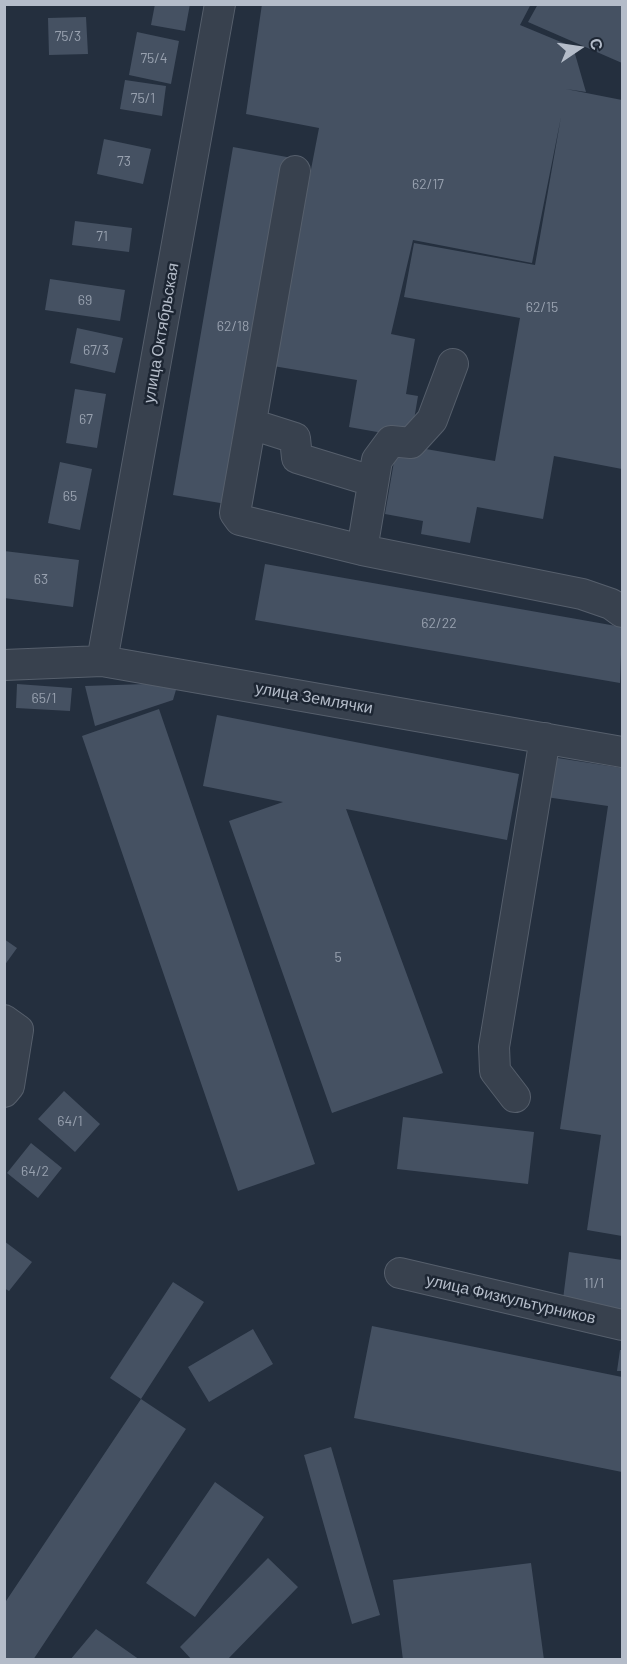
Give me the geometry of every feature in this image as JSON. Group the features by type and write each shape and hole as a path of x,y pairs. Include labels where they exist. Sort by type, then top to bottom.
{"street":[{"name":"улица Октябрьская","path":"102,662 220,4"},
{"path":"295,171 235,513 240,520 362,550 582,594 610,604 622,612"},
{"path":"362,550 377,460 391,441 411,443 432,420 453,364"},
{"path":"251,424 295,438 297,458 372,481"},
{"name":"улица Землячки","path":"4,665 102,662 622,752"},
{"path":"515,1097 495,1071 494,1047 545,738"},
{"path":"4,1092 9,1086 11,1025"},
{"name":"улица Физкультурников","path":"400,1273 622,1325"}],"building":[{"path":"155,4 190,4 185,31 151,25"},
{"path":"262,4 531,4 520,25 573,47 586,92 566,89 622,100 622,469 554,456 543,519 477,507 470,543 421,534 423,521 385,514 397,444 495,461 520,318 404,297 414,243 535,265 561,117 532,263 413,240 391,334 415,339 406,394 418,396 411,438 349,427 357,380 273,366 319,128 246,114"},
{"path":"538,4 622,4 622,63 528,22"},
{"path":"86,17 88,54 49,55 48,18"},
{"path":"137,32 179,41 171,84 129,75"},
{"path":"125,80 166,86 162,116 120,109"},
{"path":"104,139 151,149 143,184 97,174"},
{"path":"233,147 292,158 232,505 173,495"},
{"path":"75,221 132,228 129,252 72,245"},
{"path":"50,279 125,290 120,321 45,310"},
{"path":"77,328 123,338 115,373 70,363"},
{"path":"75,389 106,394 97,448 66,443"},
{"path":"60,462 92,469 80,530 48,523"},
{"path":"4,551 79,560 73,607 4,598"},
{"path":"265,564 622,627 620,683 255,620"},
{"path":"178,683 173,700 95,726 85,686"},
{"path":"17,684 72,688 70,711 16,708"},
{"path":"159,709 315,1164 238,1191 82,736"},
{"path":"217,715 519,774 507,840 346,809 443,1073 332,1113 229,821 283,802 203,786"},
{"path":"545,756 622,768 622,1236 587,1230 601,1135 560,1129 608,806 539,796"},
{"path":"4,939 17,948 4,966"},
{"path":"64,1091 100,1124 75,1152 38,1119"},
{"path":"403,1117 534,1132 528,1184 397,1169"},
{"path":"31,1143 62,1168 38,1198 7,1173"},
{"path":"4,1241 32,1262 9,1291 4,1288"},
{"path":"569,1252 622,1260 621,1315 562,1307"},
{"path":"173,1282 204,1302 141,1399 110,1378"},
{"path":"372,1326 622,1377 622,1472 354,1418"},
{"path":"253,1329 273,1364 209,1402 188,1367"},
{"path":"620,1350 622,1350 622,1371 617,1371"},
{"path":"141,1399 186,1429 33,1660 4,1660 4,1604"},
{"path":"331,1447 380,1615 352,1624 304,1455"},
{"path":"215,1482 264,1517 195,1617 146,1583"},
{"path":"268,1558 298,1587 227,1660 192,1660 180,1647"},
{"path":"531,1563 544,1660 403,1660 393,1580"},
{"path":"96,1629 140,1660 70,1660"}]}
